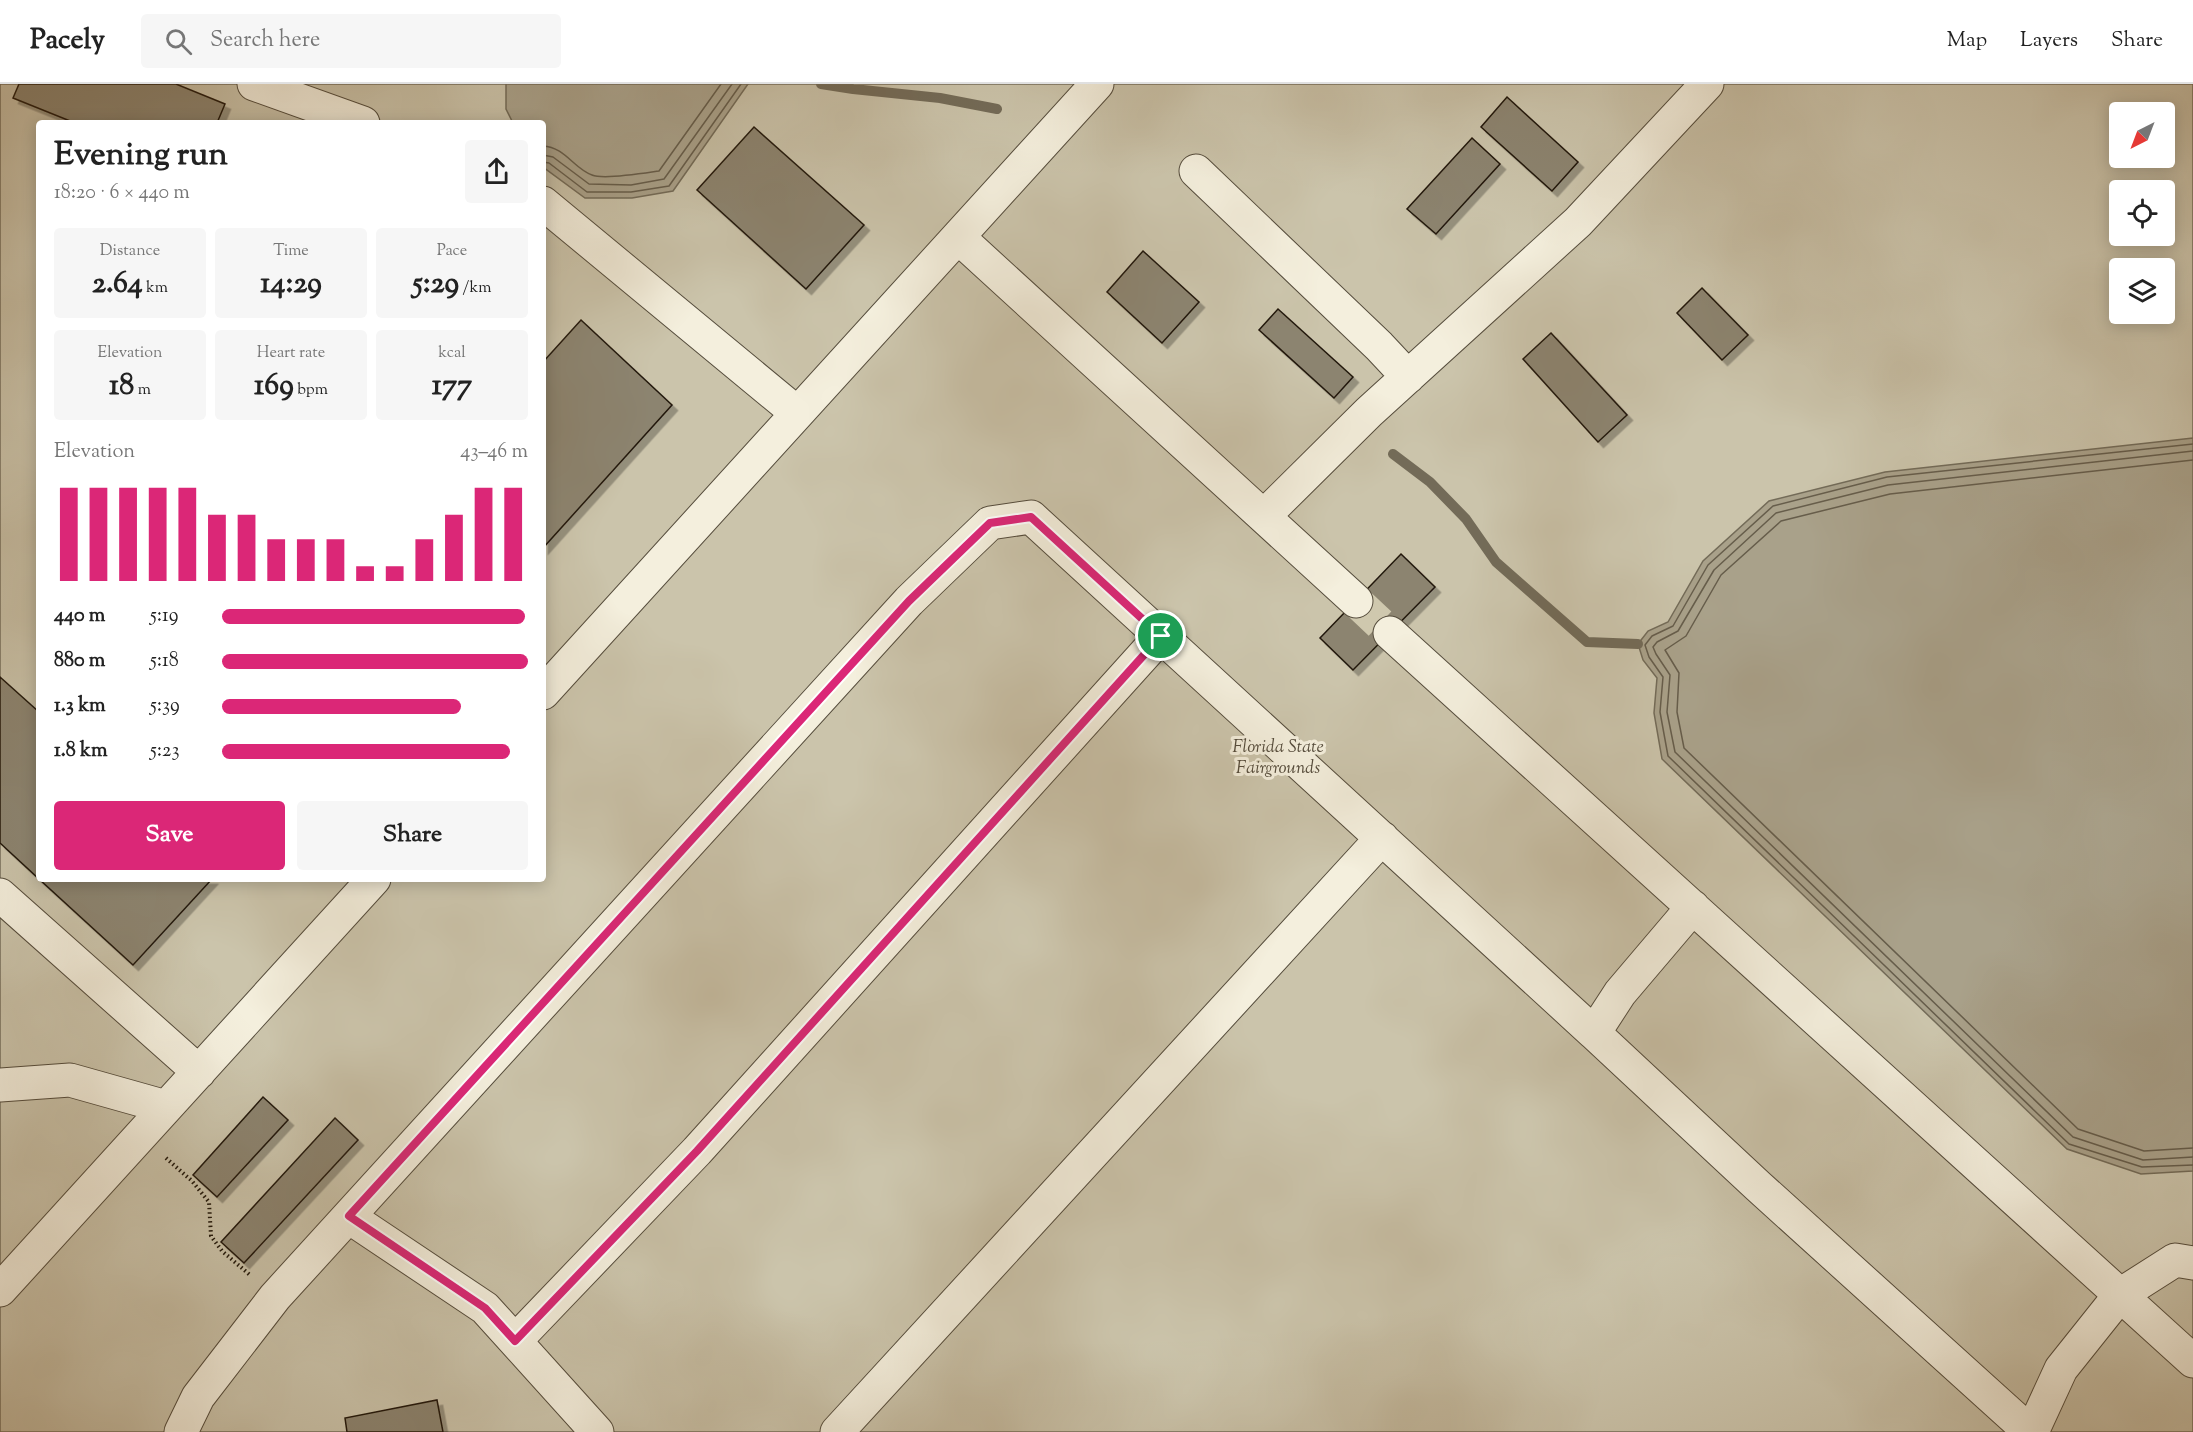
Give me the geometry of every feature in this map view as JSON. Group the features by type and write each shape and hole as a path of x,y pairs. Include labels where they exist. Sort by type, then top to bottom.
{"lane":[{"path":"254,84 355,120"},
{"path":"546,690 1097,84"},
{"path":"1264,516 1369,412 1578,222 1707,84"},
{"path":"1196,171 1408,376"},
{"path":"546,205 798,413"},
{"path":"958,237 1356,601"},
{"path":"181,1432 198,1397 275,1297 909,601 990,523 1031,517 1758,1186 2031,1432 2061,1369 2120,1295 2175,1260 2193,1263"},
{"path":"1390,633 2193,1361"},
{"path":"515,1341 697,1151 1161,636"},
{"path":"837,1432 1382,838"},
{"path":"0,1290 371,882"},
{"path":"0,895 199,1072"},
{"path":"1594,1033 1620,993 1693,906"},
{"path":"0,1085 70,1080 166,1107"},
{"path":"349,1216 485,1308 597,1432"}],"path":[{"path":"140,1136 192,1181 209,1202 211,1236 222,1251 275,1297"}],"green space":[{"name":"Florida State Fairgrounds","path":"0,84 2193,84 2193,1432 0,1432"}],"water":[{"path":"506,84 748,84 673,191 632,198 585,198 546,169 546,120 512,120 506,109"},
{"path":"2193,438 2193,1171 2141,1174 2067,1149 1662,759 1654,713 1657,678 1643,660 1638,644 1648,631 1668,622 1703,561 1769,501 1885,472"}],"building":[{"path":"19,84 176,84 225,104 218,120 68,120 13,98"},
{"path":"1507,97 1578,162 1552,191 1481,127"},
{"path":"754,127 864,225 806,289 697,190"},
{"path":"1472,138 1500,164 1436,234 1407,209"},
{"path":"1143,251 1199,302 1162,343 1107,292"},
{"path":"1702,288 1748,335 1722,360 1677,313"},
{"path":"1278,309 1353,377 1334,398 1259,330"},
{"path":"581,320 672,405 546,545 546,359"},
{"path":"1551,333 1627,415 1598,442 1523,359"},
{"path":"1401,554 1435,587 1353,670 1320,638"},
{"path":"0,677 36,709 36,876 0,843"},
{"path":"42,882 209,882 133,965"},
{"path":"263,1097 288,1120 217,1197 193,1175"},
{"path":"335,1118 358,1140 244,1263 221,1242"},
{"path":"437,1400 443,1432 347,1432 345,1418"}],"waterway":[{"path":"821,84 940,98 997,109"},
{"path":"1393,454 1430,482 1466,519 1496,562 1587,642 1638,644"}],"tunnel":[{"path":"1356,601 1390,633"}],"route":[{"path":"1031,517 1161,636 697,1151 515,1341 485,1308 349,1216 909,601 990,523 1031,517"}]}
